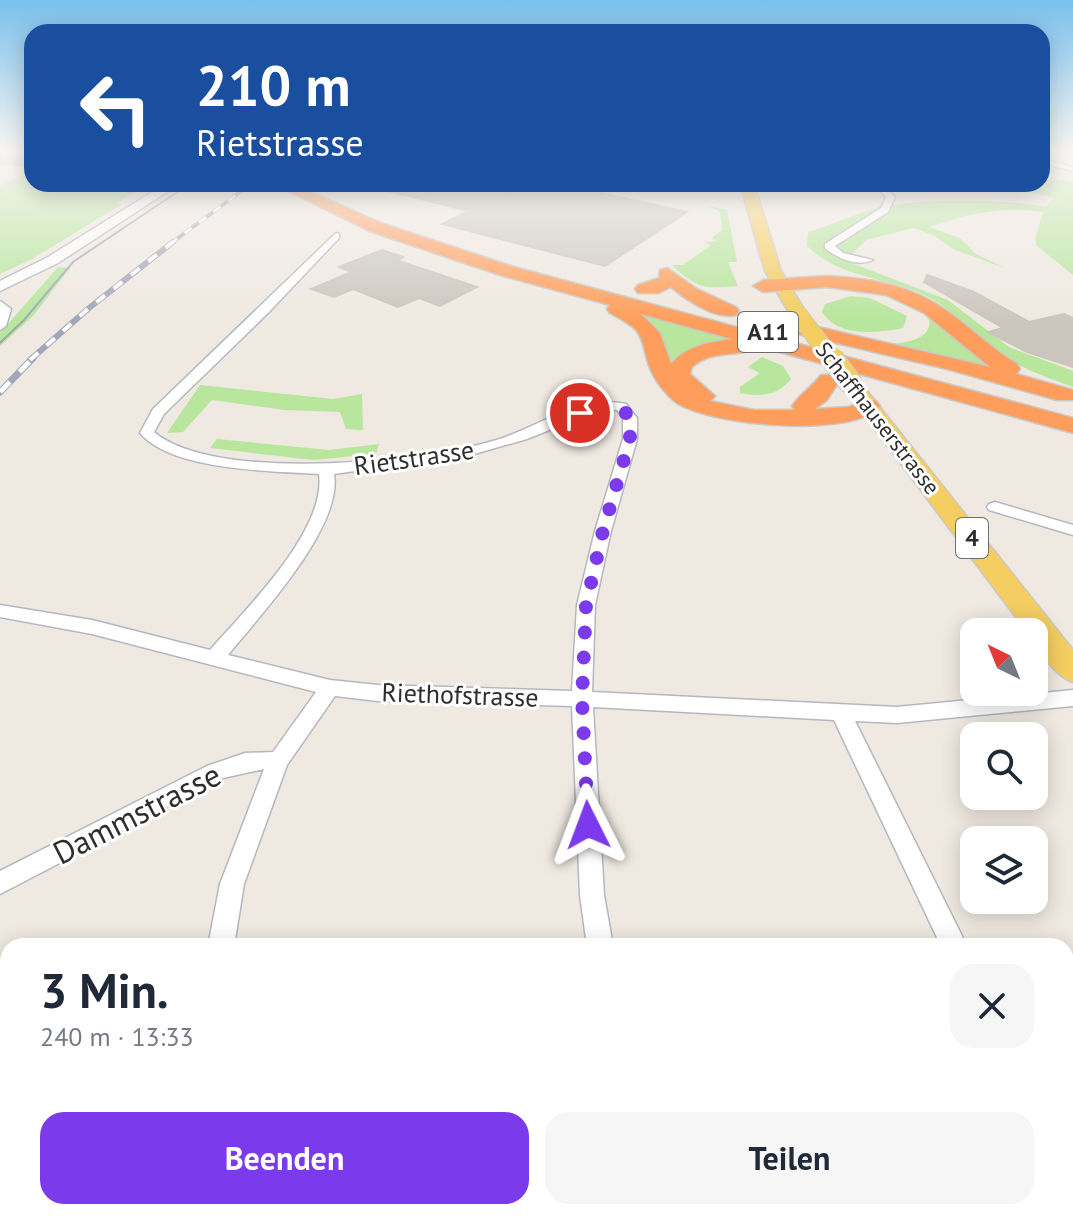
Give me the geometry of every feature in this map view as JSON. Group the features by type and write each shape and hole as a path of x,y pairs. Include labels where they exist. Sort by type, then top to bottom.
{"highway":[{"name":"A11","path":"328,208 393,234 569,289 1073,426"},
{"name":"A11","path":"354,208 463,250 1070,402"},
{"path":"463,250 645,289 666,283 667,274 690,293 729,311 952,363 1070,402"},
{"path":"770,280 862,290 900,300 919,313 919,331 887,341 847,340"},
{"path":"770,280 870,286 912,298 935,311 994,360 1070,402"},
{"path":"569,289 627,314 646,328 654,341 667,380 693,402 745,416 846,394"},
{"path":"797,312 810,296 831,289"},
{"path":"792,349 713,346 687,357 681,372 688,386 728,405 753,408 804,406 846,394"}],"main road":[{"path":"0,284 55,254 127,208"},
{"path":"0,284 53,260 135,208"},
{"path":"739,208 749,250"},
{"name":"Schaffhauserstrasse","path":"753,208 774,308 1073,671"},
{"name":"Schaffhauserstrasse","path":"770,280 797,312 846,394 1013,618"},
{"path":"1048,666 1073,689"}],"street":[{"path":"868,260 840,256 829,246 886,208"},
{"path":"326,470 269,467 210,457 162,446 152,441 147,433 150,422 158,412 265,310 336,236"},
{"name":"Rietstrasse","path":"215,657 282,574 314,525 328,492 326,470 465,452 518,437 602,405 621,407 630,418 630,439 603,531 586,605 582,699"},
{"path":"995,507 1073,530"},
{"name":"Riethofstrasse","path":"0,611 92,627 330,688 378,693 582,699 897,715 1073,698"},
{"path":"222,938 232,884 278,761 330,688"},
{"path":"582,699 592,895 599,938"},
{"path":"841,713 950,938"},
{"name":"Dammstrasse","path":"0,883 215,772 242,762 278,761"}],"green space":[{"path":"0,208 116,208 32,259 0,274"},
{"path":"712,208 727,210 737,262 728,262 738,286 702,286 672,265 683,265 711,245 704,242 717,241 712,238 722,230 720,212"},
{"path":"1073,208 1073,275 1037,246 1035,239 1043,212 1028,210 985,212 929,227 960,238 976,254 1005,268 955,250 933,235 913,228 866,240 841,259 948,300 1009,347 1073,371 1073,387 1006,358 934,300 902,286 836,266 807,246 808,232 869,210"},
{"path":"58,267 70,268 33,316 0,346 0,333"},
{"path":"851,296 870,298 907,316 903,328 870,332 848,330 829,320 822,312 825,304"},
{"path":"635,313 740,341 727,341 675,375"},
{"path":"929,317 1007,374 887,345 922,336 927,331"},
{"path":"762,357 783,366 791,379 768,394 740,393 740,387 760,373 748,367"},
{"path":"200,385 333,399 362,394 363,430 346,429 340,412 284,410 212,400 183,432 167,433"},
{"path":"217,439 329,450 379,444 376,454 313,460 210,448"}],"building":[{"path":"456,208 668,208 687,212 605,266 442,224 469,211"},
{"path":"382,250 403,257 396,260 477,287 440,306 419,298 398,307 353,289 334,297 311,289 352,272 339,267"},
{"path":"927,275 974,292 1029,322 1064,314 1073,318 1073,367 1027,352 988,332 1003,328 924,282"}],"tram line":[{"path":"0,343 24,320 73,262 153,208"}],"railway":[{"path":"170,244 219,208"},
{"path":"30,360 89,308 173,242"},
{"path":"0,392 33,358"}],"route":[{"path":"580,413 610,404 621,407 630,418 630,439 603,531 586,605 582,699 588,825"}]}
